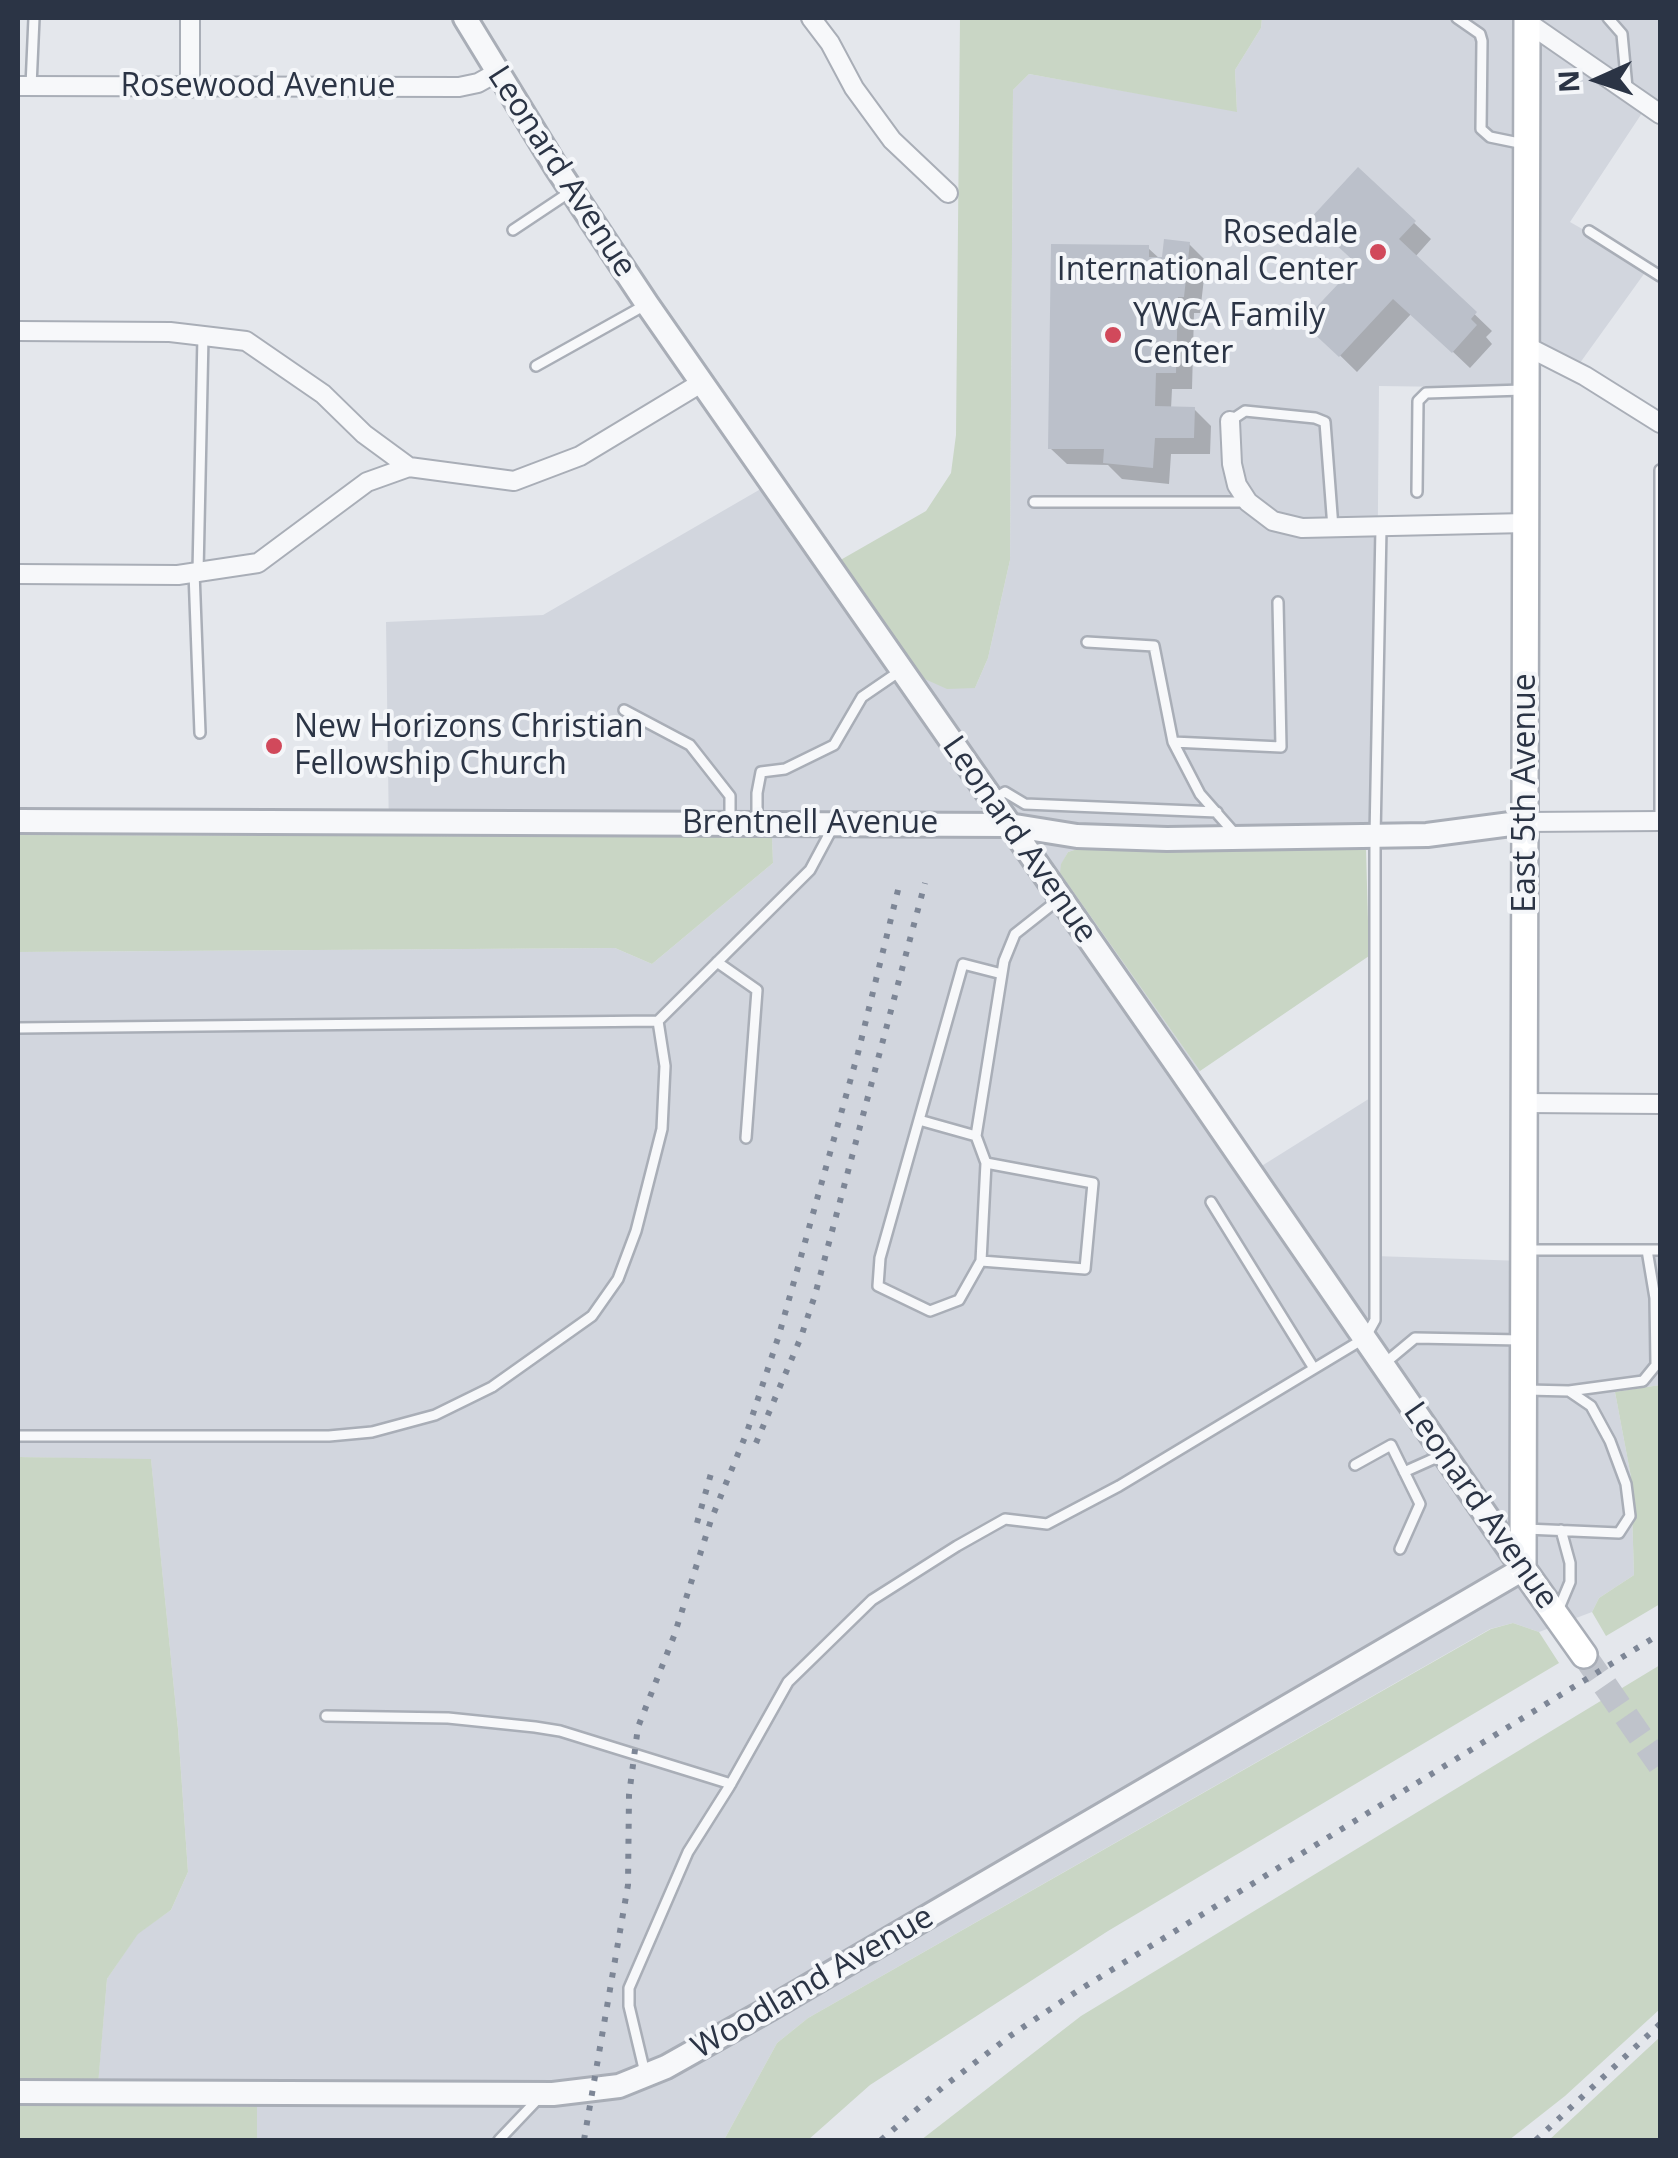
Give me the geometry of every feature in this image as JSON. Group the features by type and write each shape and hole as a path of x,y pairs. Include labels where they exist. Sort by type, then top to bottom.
{"main road":[{"name":"East 5th Avenue","path":"1523,1569 1525,19"},
{"name":"Leonard Avenue","path":"1523,1569 1584,1655"}],"street":[{"path":"190,18 190,88"},
{"name":"Leonard Avenue","path":"465,18 647,304 1523,1569"},
{"path":"811,18 892,140 948,193"},
{"path":"1525,19 1660,114"},
{"name":"Rosewood Avenue","path":"24,86 459,87 478,83 496,72"},
{"path":"18,331 170,332 246,342 323,394 364,434 410,467"},
{"path":"1526,346 1585,376 1660,423"},
{"path":"18,574 196,572 258,563 367,482 410,467 514,481 580,456 701,383"},
{"path":"1230,421 1237,485 1248,502 1273,521 1302,528 1526,523"},
{"name":"Brentnell Avenue","path":"18,821 1009,825 1077,836 1239,838 1427,835 1526,822 1660,821"},
{"path":"1526,1104 1660,1104"},
{"name":"Woodland Avenue","path":"18,2092 543,2094 606,2088 646,2075 771,2008 1523,1569"}],"lane":[{"path":"24,86 34,18"},
{"path":"1457,18 1480,34 1482,41 1482,129 1490,136 1527,144"},
{"path":"1608,18 1622,34 1627,90"},
{"path":"513,230 572,191"},
{"path":"1589,231 1660,276"},
{"path":"536,366 647,304"},
{"path":"200,733 196,572 203,336"},
{"path":"1417,492 1418,402 1426,393 1526,390"},
{"path":"1230,421 1245,411 1325,422 1334,528"},
{"path":"1660,470 1660,821"},
{"path":"1034,502 1248,502"},
{"path":"646,2075 629,2006 630,1988 688,1852 788,1682 872,1600 1005,1519 1048,1524 1119,1486 1365,1338 1377,1312 1375,837 1381,528"},
{"path":"1173,742 1282,747 1278,602"},
{"path":"1087,642 1154,646 1173,742 1200,794 1239,838"},
{"path":"757,824 761,772 785,768 834,745 862,697 900,671"},
{"path":"624,710 690,744 730,796 730,824"},
{"path":"992,801 1005,792 1026,804 1217,812"},
{"path":"1077,836 1079,806"},
{"path":"18,1028 658,1021 810,870 834,824"},
{"path":"1002,974 962,964 880,1258 878,1286 930,1311 959,1300 981,1261 986,1163 976,1136 1002,974 1015,934 1060,899"},
{"path":"718,962 758,990 746,1138"},
{"path":"18,1436 329,1436 372,1432 435,1415 492,1387 592,1316 618,1279 636,1232 662,1129 665,1066 658,1021"},
{"path":"918,1120 976,1136"},
{"path":"981,1261 1085,1269 1093,1183 986,1163"},
{"path":"1212,1202 1313,1368"},
{"path":"1526,1250 1660,1250"},
{"path":"1525,1390 1569,1391 1643,1381 1656,1364 1656,1298 1648,1250"},
{"path":"1383,1365 1415,1338 1525,1340"},
{"path":"1524,1529 1619,1533 1630,1516 1626,1484 1610,1441 1590,1406 1569,1391"},
{"path":"1355,1465 1391,1446 1420,1504 1400,1549"},
{"path":"1404,1472 1444,1454"},
{"path":"1556,1615 1570,1582 1570,1563 1560,1530"},
{"path":"326,1716 448,1718 547,1729 731,1784"},
{"path":"499,2140 543,2094"}],"shaded area":[{"path":"1262,18 1660,18 1660,116 1646,107 1570,222 1649,267 1572,374 1523,351 1523,388 1379,386 1375,850 1084,847 1068,852 1061,874 1200,1071 1188,1080 1252,1172 1375,1095 1375,1256 1523,1261 1544,1248 1660,1249 1660,1385 1615,1392 1631,1477 1634,1575 1599,1598 1592,1612 1539,1632 1513,1623 1490,1629 808,2018 777,2043 724,2140 257,2140 256,2107 96,2104 107,1979 138,1933 171,1910 188,1872 151,1460 18,1457 18,952 615,948 652,964 773,863 772,838 389,836 386,622 543,615 778,479 918,676 975,688 988,658 1010,560 1013,90 1029,74 1237,111 1235,70 1261,28"}],"green space":[{"path":"960,18 1262,18 1261,28 1235,70 1237,112 1029,74 1013,90 1010,560 988,658 975,688 947,689 918,676 837,562 926,511 951,473 956,435"},
{"path":"18,835 772,837 773,863 652,964 615,948 18,952"},
{"path":"1084,847 1366,850 1369,956 1200,1071 1060,873 1068,852"},
{"path":"1660,1385 1660,1604 1606,1636 1592,1612 1599,1598 1634,1575 1631,1477 1615,1392"},
{"path":"18,1457 151,1459 188,1872 171,1910 138,1934 107,1979 98,2085 18,2083"},
{"path":"1513,1623 1539,1632 1559,1663 1108,1931 870,2085 808,2140 724,2140 777,2043 808,2018 1491,1629"},
{"path":"1660,1665 1660,2009 1565,2096 1509,2140 921,2140 1081,2016"},
{"path":"1660,2037 1660,2140 1549,2140"},
{"path":"18,2104 257,2107 257,2140 18,2140"}],"building":[{"name":"Rosedale International Center","path":"1358,167 1416,221 1399,239 1477,312 1471,319 1477,325 1452,353 1393,299 1339,357 1309,329 1313,325 1306,318 1357,264 1309,220"},
{"name":"YWCA Family Center","path":"1164,239 1190,242 1184,297 1178,297 1176,373 1156,373 1155,406 1195,407 1194,438 1155,438 1153,468 1103,463 1104,449 1048,449 1051,244 1149,245 1149,257 1162,257"}],"tunnel":[{"path":"1584,1655 1660,1765"}],"railway":[{"path":"756,1443 815,1295 925,883"},
{"path":"584,2140 628,1885 629,1795 638,1727 674,1636 711,1520 747,1432 779,1335 858,1053 899,886"},
{"path":"697,1523 712,1470"},
{"path":"881,2140 1010,2036 1079,1990 1660,1634"},
{"path":"1536,2140 1660,2024"}],"place":[{"name":"Rosedale International Center","path":"1378,252"},
{"name":"YWCA Family Center","path":"1113,335"},
{"name":"New Horizons Christian Fellowship Church","path":"274,746"}]}
